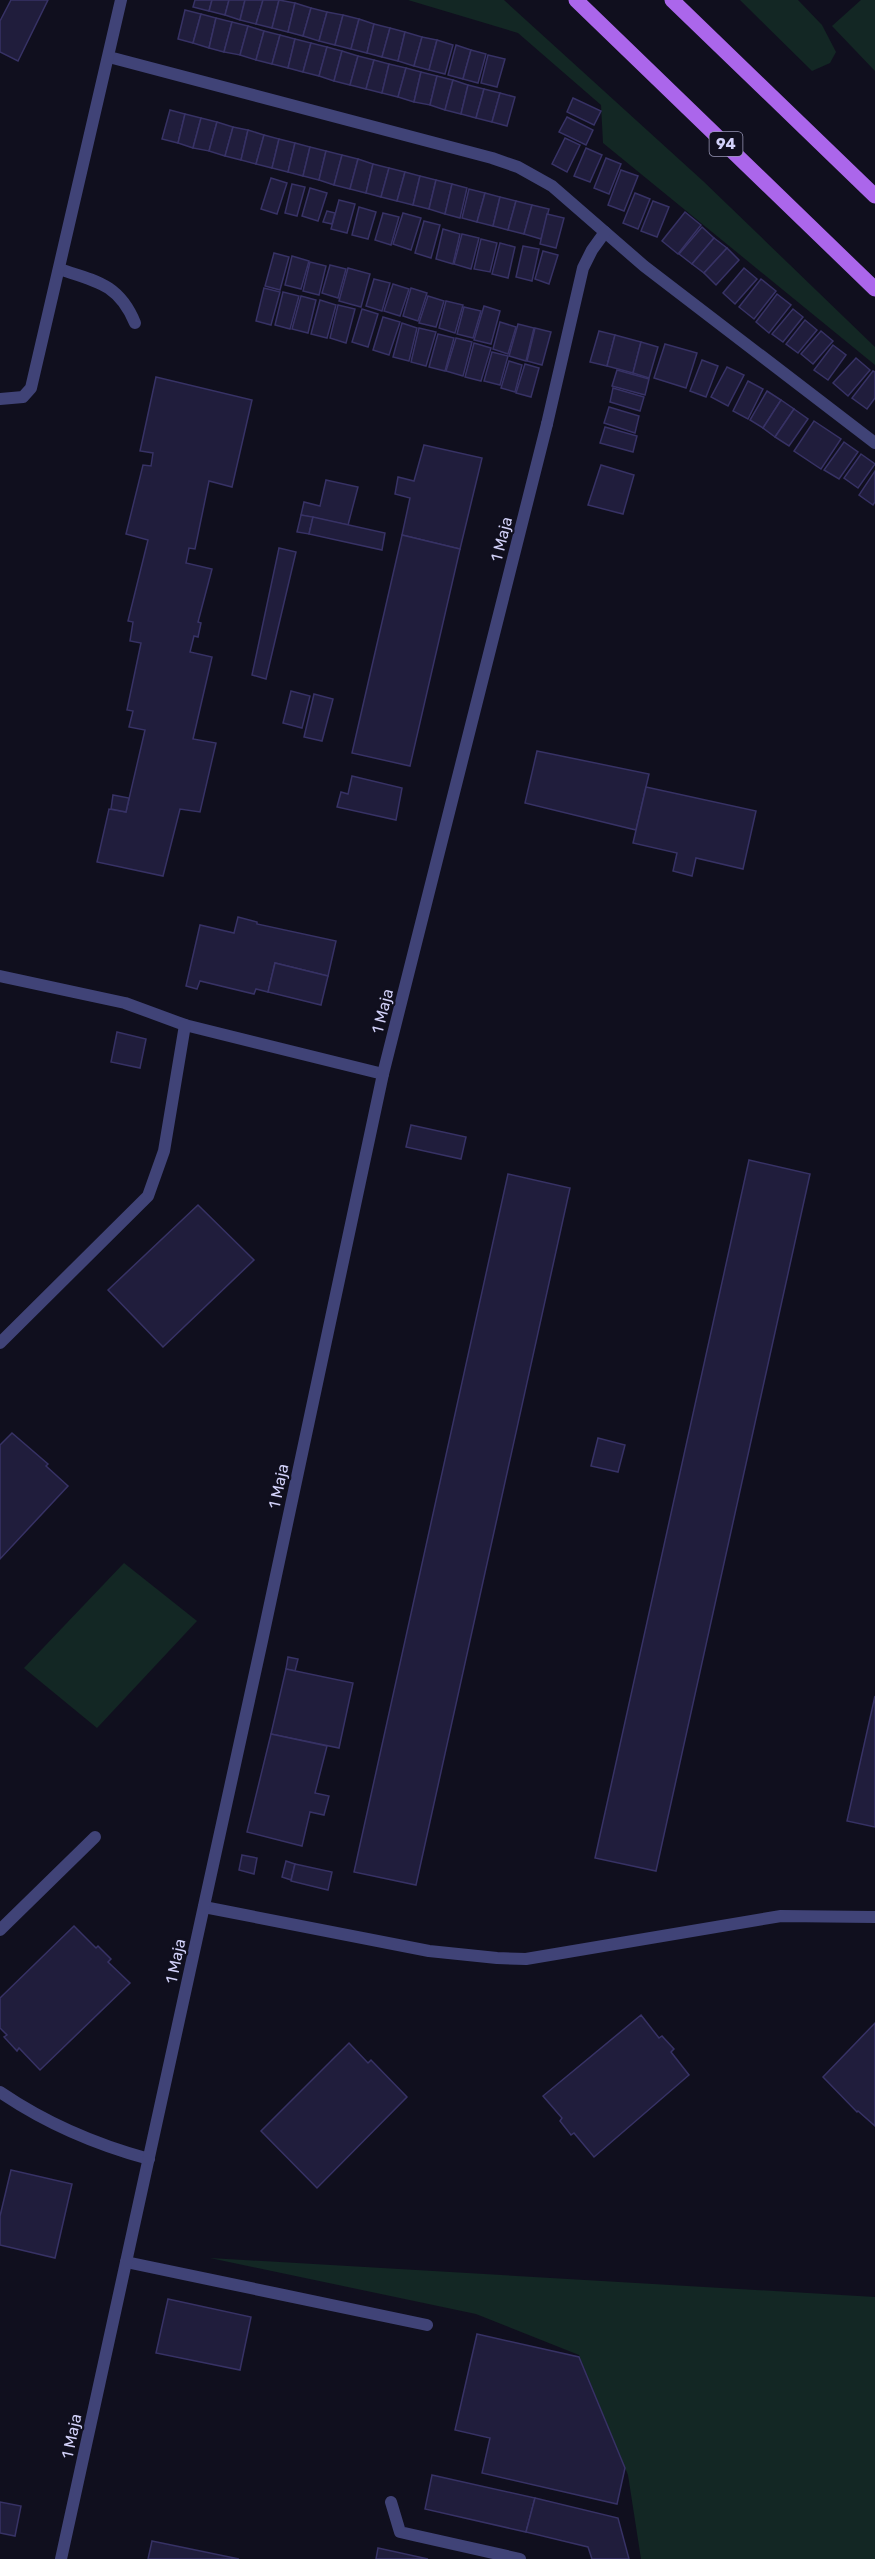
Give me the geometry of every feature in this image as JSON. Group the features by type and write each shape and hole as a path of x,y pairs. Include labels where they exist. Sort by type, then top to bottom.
{"main road":[{"name":"94","path":"576,0 875,289"},
{"path":"672,0 875,196"}],"street":[{"path":"0,399 23,397 31,388 121,0"},
{"path":"109,57 518,167 552,186 686,299 875,443"},
{"name":"1 Maja","path":"61,2559 383,1074 547,424 584,268 592,250 605,232"},
{"path":"59,269 100,283 118,294 128,305 135,323"},
{"path":"0,976 125,1003 185,1024 383,1074"},
{"path":"0,1343 148,1196 164,1150 185,1024"},
{"path":"0,1930 95,1837"},
{"path":"204,1907 429,1950 526,1959 781,1916 875,1917"},
{"path":"0,2092 16,2103 108,2148 149,2159"},
{"path":"126,2262 427,2325"},
{"path":"392,2502 400,2532 520,2559"}],"green space":[{"path":"408,0 504,0 703,181 875,347 875,365 603,143 601,105 518,33"},
{"path":"740,0 798,0 822,25 836,52 830,63 812,71"},
{"path":"861,0 875,0 875,71 832,26"},
{"path":"124,1563 197,1621 97,1728 24,1668"},
{"path":"210,2258 875,2297 875,2559 641,2559 628,2475 579,2355 476,2314"}],"building":[{"path":"11,0 48,0 18,61 0,52 0,21"},
{"path":"195,0 212,0 209,11 193,7"},
{"path":"212,0 229,0 225,15 209,11"},
{"path":"229,0 245,0 240,20 225,15"},
{"path":"245,0 263,0 256,24 240,20"},
{"path":"263,0 279,0 272,28 256,24"},
{"path":"279,0 295,3 288,32 272,28"},
{"path":"295,3 311,8 303,36 288,32"},
{"path":"311,8 327,12 319,41 303,36"},
{"path":"185,10 201,14 193,43 178,39"},
{"path":"327,12 343,15 335,45 319,41"},
{"path":"201,14 216,18 209,48 193,43"},
{"path":"343,15 359,19 351,49 335,45"},
{"path":"216,18 232,22 224,52 209,48"},
{"path":"359,19 374,24 367,53 351,49"},
{"path":"232,22 248,26 240,55 224,52"},
{"path":"374,24 390,28 382,57 367,53"},
{"path":"248,26 264,31 256,60 240,55"},
{"path":"390,28 405,32 398,61 382,57"},
{"path":"264,31 280,35 272,64 256,60"},
{"path":"405,32 422,37 414,66 398,61"},
{"path":"280,35 295,39 288,68 272,64"},
{"path":"422,37 437,40 429,70 414,66"},
{"path":"295,39 311,43 303,72 288,68"},
{"path":"437,40 453,45 445,74 429,70"},
{"path":"311,43 327,47 319,76 303,72"},
{"path":"456,45 471,50 463,79 448,75"},
{"path":"327,47 342,51 334,81 319,76"},
{"path":"471,50 486,54 478,83 463,79"},
{"path":"342,51 358,56 350,85 334,81"},
{"path":"488,55 505,59 497,87 481,83"},
{"path":"358,56 374,60 366,89 350,85"},
{"path":"374,60 389,64 382,93 366,89"},
{"path":"389,64 406,68 398,97 382,93"},
{"path":"406,68 421,72 414,102 398,97"},
{"path":"421,72 437,76 430,105 414,102"},
{"path":"437,76 453,80 445,110 430,105"},
{"path":"453,80 468,85 461,114 445,110"},
{"path":"468,85 484,89 476,118 461,114"},
{"path":"484,89 500,93 492,122 476,118"},
{"path":"500,93 515,97 507,126 492,122"},
{"path":"573,98 601,111 594,125 567,112"},
{"path":"170,110 185,114 178,143 162,139"},
{"path":"185,114 201,118 193,148 178,143"},
{"path":"567,117 593,130 586,145 559,132"},
{"path":"201,118 217,122 209,151 193,148"},
{"path":"217,122 233,127 225,156 209,151"},
{"path":"233,127 248,130 241,160 225,156"},
{"path":"248,130 264,135 256,164 241,160"},
{"path":"264,135 279,139 272,168 256,164"},
{"path":"565,138 580,145 567,172 552,164"},
{"path":"279,139 295,143 288,172 272,168"},
{"path":"295,143 310,147 303,176 288,172"},
{"path":"310,147 326,151 319,180 303,176"},
{"path":"586,148 602,155 590,182 574,176"},
{"path":"326,151 342,155 334,185 319,180"},
{"path":"342,155 358,159 350,189 334,185"},
{"path":"606,158 621,164 609,194 594,188"},
{"path":"358,159 373,164 366,193 350,189"},
{"path":"373,164 389,168 381,197 366,193"},
{"path":"389,168 405,172 397,201 381,197"},
{"path":"621,170 638,176 624,211 608,205"},
{"path":"405,172 420,176 413,205 397,201"},
{"path":"420,176 436,180 429,209 413,205"},
{"path":"271,178 287,183 277,214 261,209"},
{"path":"436,180 452,184 445,214 429,209"},
{"path":"292,184 305,187 297,216 285,213"},
{"path":"452,184 467,188 460,218 445,214"},
{"path":"310,188 327,193 318,221 302,216"},
{"path":"469,189 485,193 477,222 462,218"},
{"path":"485,193 500,197 493,226 477,222"},
{"path":"635,193 650,199 638,229 623,223"},
{"path":"500,197 516,201 508,230 493,226"},
{"path":"339,200 355,204 347,233 331,229"},
{"path":"516,201 532,205 524,234 508,230"},
{"path":"653,201 669,207 657,237 641,231"},
{"path":"532,205 549,209 541,239 524,234"},
{"path":"359,207 376,212 368,239 352,235"},
{"path":"327,211 335,213 332,224 323,222"},
{"path":"685,212 701,225 678,254 662,241"},
{"path":"383,213 399,217 391,245 375,240"},
{"path":"403,213 421,218 411,250 393,244"},
{"path":"547,214 564,218 556,248 540,244"},
{"path":"424,221 440,225 431,258 415,253"},
{"path":"702,227 714,238 692,264 679,254"},
{"path":"443,229 460,234 453,264 436,259"},
{"path":"462,234 479,238 471,269 454,264"},
{"path":"714,238 727,248 704,273 692,264"},
{"path":"481,239 497,243 490,272 474,269"},
{"path":"500,243 515,247 508,278 492,274"},
{"path":"523,246 539,249 532,281 516,277"},
{"path":"727,248 739,260 716,285 704,273"},
{"path":"543,251 558,255 549,284 535,279"},
{"path":"274,253 289,257 280,290 265,286"},
{"path":"292,256 309,261 301,289 285,285"},
{"path":"310,262 326,266 319,295 303,291"},
{"path":"330,265 346,269 338,298 322,293"},
{"path":"348,268 370,274 361,307 339,301"},
{"path":"744,268 757,279 735,304 723,293"},
{"path":"374,279 390,283 382,311 366,306"},
{"path":"761,279 776,291 754,319 739,307"},
{"path":"393,284 409,289 400,316 384,311"},
{"path":"264,288 280,292 271,325 256,321"},
{"path":"411,288 427,293 418,321 403,316"},
{"path":"283,292 299,296 290,329 275,325"},
{"path":"777,294 791,305 769,333 756,322"},
{"path":"301,296 316,300 308,333 292,329"},
{"path":"428,296 444,301 436,327 419,323"},
{"path":"320,300 336,305 327,338 311,334"},
{"path":"446,301 463,305 455,333 439,328"},
{"path":"338,305 355,309 346,343 330,338"},
{"path":"484,306 500,311 491,344 474,340"},
{"path":"464,307 481,311 473,338 457,334"},
{"path":"362,309 378,314 368,347 352,342"},
{"path":"793,309 803,317 783,342 772,334"},
{"path":"383,317 400,322 389,355 373,350"},
{"path":"805,320 817,330 798,353 786,344"},
{"path":"500,322 516,327 508,354 493,349"},
{"path":"402,323 417,328 409,361 393,357"},
{"path":"518,324 534,328 526,361 509,356"},
{"path":"419,328 436,332 426,366 411,362"},
{"path":"535,328 551,332 542,365 527,361"},
{"path":"599,331 615,335 607,366 590,362"},
{"path":"821,331 833,341 813,364 801,354"},
{"path":"438,334 454,338 445,371 429,367"},
{"path":"615,335 641,342 633,373 607,366"},
{"path":"456,338 472,342 463,376 446,371"},
{"path":"641,342 658,347 649,378 633,373"},
{"path":"474,343 491,348 481,381 465,377"},
{"path":"665,344 697,353 686,388 654,378"},
{"path":"833,345 846,355 828,380 814,370"},
{"path":"492,352 508,356 500,385 484,381"},
{"path":"856,358 870,370 848,396 833,383"},
{"path":"702,360 718,366 706,397 690,391"},
{"path":"509,361 522,365 515,392 501,388"},
{"path":"525,364 539,368 531,397 516,393"},
{"path":"727,367 744,375 728,406 711,397"},
{"path":"617,370 649,379 645,395 612,386"},
{"path":"873,371 875,372 875,398 867,409 852,398"},
{"path":"156,377 252,400 232,487 209,481 195,549 189,548 186,563 212,569 198,622 201,623 198,637 194,636 190,652 212,657 193,739 216,743 200,812 180,809 163,876 97,862 109,809 126,812 145,730 129,727 133,711 127,710 141,643 130,641 133,622 128,621 148,540 126,534 143,465 151,466 153,453 140,451"},
{"path":"748,381 763,389 748,419 733,411"},
{"path":"613,388 644,397 640,411 610,402"},
{"path":"767,391 781,400 763,428 750,420"},
{"path":"781,400 794,409 775,437 763,428"},
{"path":"609,407 639,416 635,433 604,423"},
{"path":"794,409 808,419 789,446 775,437"},
{"path":"814,421 841,439 821,469 794,451"},
{"path":"605,427 637,436 633,452 600,443"},
{"path":"844,442 858,452 839,479 824,470"},
{"path":"424,445 482,458 460,549 402,535 410,498 395,494 398,477 414,481"},
{"path":"861,454 875,464 858,488 844,478"},
{"path":"601,465 634,475 623,514 588,505"},
{"path":"875,471 875,502 873,505 859,495"},
{"path":"326,480 358,487 348,525 301,515 304,502 320,506"},
{"path":"301,515 313,517 309,534 297,532"},
{"path":"313,517 385,533 382,550 309,534"},
{"path":"402,535 460,549 410,766 352,753"},
{"path":"279,548 296,552 266,679 252,675"},
{"path":"291,691 310,696 302,728 283,723"},
{"path":"314,694 333,699 322,741 304,737"},
{"path":"537,751 649,774 636,830 525,803"},
{"path":"352,776 402,788 396,820 337,807 341,792 348,794"},
{"path":"646,787 756,811 743,869 696,858 692,876 673,871 677,853 633,843"},
{"path":"113,795 129,798 126,812 111,809"},
{"path":"238,917 257,922 257,924 336,941 328,976 275,963 268,992 256,989 254,994 200,981 197,989 186,986 200,925 234,933"},
{"path":"275,963 328,976 321,1005 268,992"},
{"path":"117,1032 146,1039 140,1068 111,1062"},
{"path":"411,1125 466,1137 461,1159 406,1147"},
{"path":"749,1160 810,1174 656,1871 595,1858"},
{"path":"508,1174 570,1188 416,1885 354,1872"},
{"path":"198,1205 254,1260 163,1347 108,1290"},
{"path":"12,1433 48,1464 46,1466 68,1486 0,1559 0,1445"},
{"path":"598,1438 625,1445 618,1472 591,1466"},
{"path":"288,1657 298,1659 295,1671 286,1669"},
{"path":"286,1669 353,1683 339,1748 271,1734"},
{"path":"875,1696 875,1827 847,1821"},
{"path":"271,1734 327,1746 315,1793 329,1796 324,1815 310,1812 302,1846 247,1832"},
{"path":"242,1855 257,1858 254,1874 239,1870"},
{"path":"286,1861 295,1864 291,1880 282,1877"},
{"path":"295,1864 332,1872 328,1890 291,1881"},
{"path":"74,1926 111,1959 108,1962 130,1983 40,2070 19,2048 17,2051 4,2037 7,2035 0,2028 0,1998"},
{"path":"641,2015 659,2038 662,2036 674,2049 671,2052 689,2075 594,2157 574,2133 571,2135 560,2121 562,2118 543,2096"},
{"path":"875,2023 875,2126 857,2112 823,2077"},
{"path":"349,2043 368,2063 371,2060 407,2097 317,2188 261,2131"},
{"path":"11,2170 72,2184 55,2258 0,2245 0,2216"},
{"path":"168,2299 251,2317 240,2370 156,2353"},
{"path":"477,2334 579,2357 625,2468 617,2504 482,2473 490,2438 455,2430"},
{"path":"432,2475 535,2498 526,2532 425,2509"},
{"path":"535,2498 618,2518 629,2559 592,2559 588,2547 526,2532"},
{"path":"0,2502 21,2506 15,2536 0,2533"},
{"path":"152,2541 239,2559 148,2559"},
{"path":"378,2548 428,2559 376,2559"}]}
